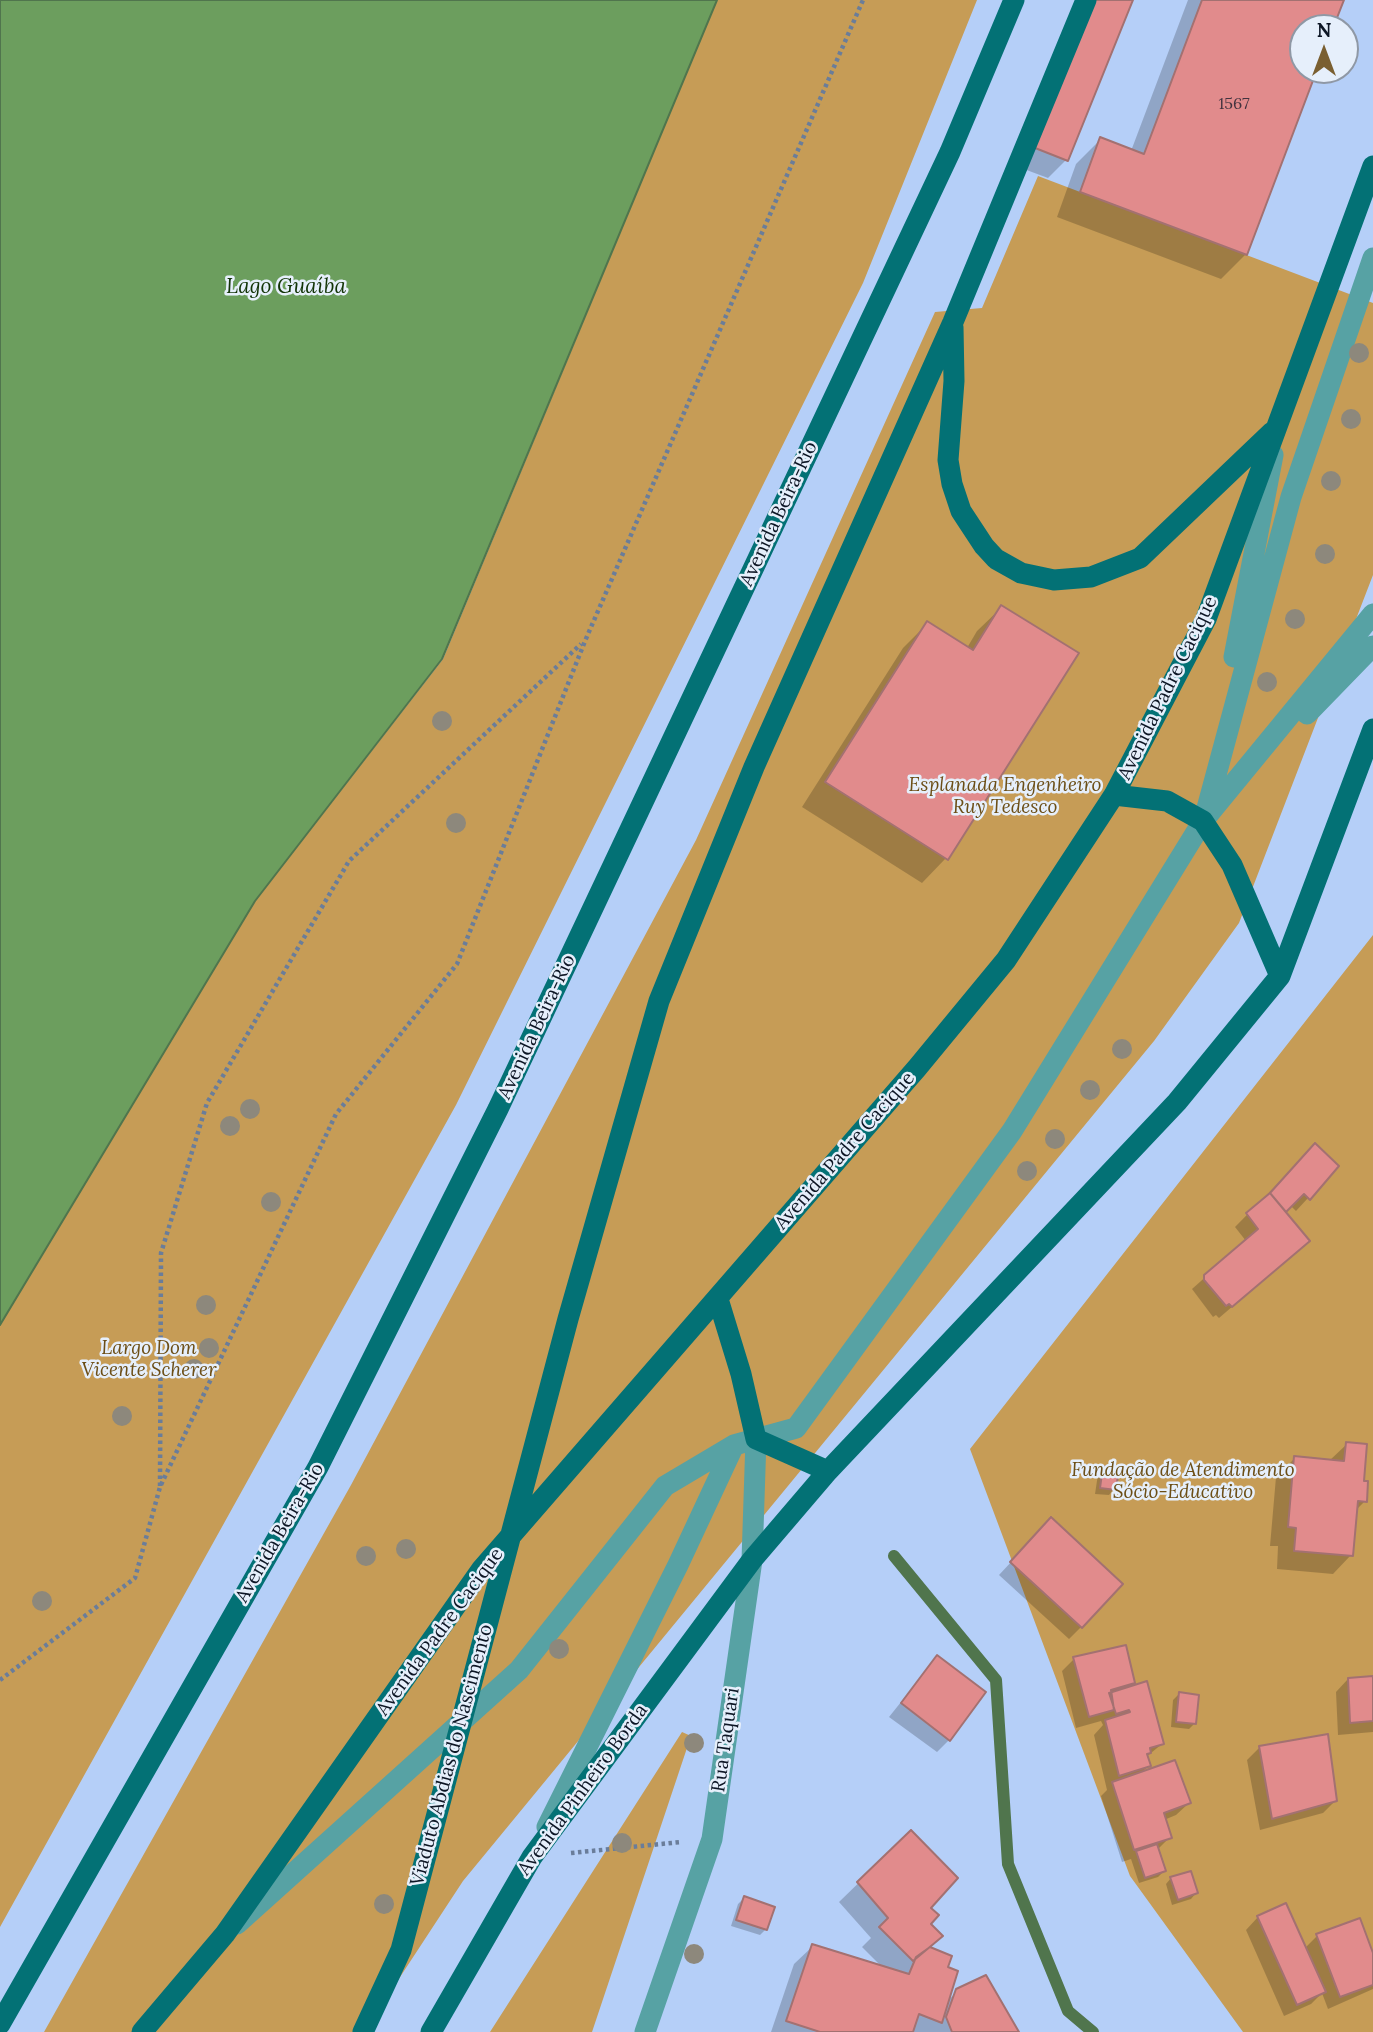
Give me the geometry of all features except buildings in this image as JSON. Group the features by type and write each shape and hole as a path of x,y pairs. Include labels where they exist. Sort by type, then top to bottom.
{"main road":[{"name":"Avenida Beira-Rio","path":"0,2024 318,1467 487,1133 945,164 1014,0"},
{"path":"1086,0 953,322 954,381 948,460 961,511 996,559 1021,573 1071,580 1110,571 1140,558 1279,425"},
{"name":"Avenida Padre Cacique","path":"142,2032 225,1934 481,1570 718,1298 1006,960 1114,795 1206,619 1373,166"},
{"name":"Viaduto Abdias do Nascimento","path":"363,2032 401,1950 568,1319 659,1002 754,768 953,322"},
{"path":"752,1560 828,1471 1177,1102 1280,976 1373,729"},
{"path":"1114,795 1167,801 1203,821 1232,865 1280,976"},
{"path":"718,1298 741,1374 756,1438 828,1471"},
{"name":"Avenida Pinheiro Borda","path":"431,2032 532,1857 752,1560"}],"street":[{"path":"1203,821 1291,497 1373,258"},
{"path":"1203,821 1279,425"},
{"path":"225,1934 519,1670 665,1486 734,1446 796,1428 1004,1142 1203,821 1373,614"},
{"path":"1203,821 1373,646"},
{"name":"Rua Taquari","path":"645,2032 712,1839 752,1560 756,1438"},
{"path":"532,1857 672,1577 734,1446"}],"path":[{"path":"0,1680 135,1578 160,1487 336,1114 457,964 584,641 863,0"},
{"path":"160,1487 160,1252 207,1103 349,862 584,641"},
{"path":"532,1857 712,1839"}],"green space":[{"name":"Largo Dom Vicente Scherer","path":"717,0 977,0 863,283 456,1105 0,1927 0,1325 255,901 443,659"},
{"name":"Esplanada Engenheiro Ruy Tedesco","path":"1038,176 1373,303 1373,575 1239,923 1154,1041 463,1881 364,2032 44,2032 351,1485 696,840 935,312 982,308"},
{"name":"Fundação de Atendimento Sócio-Educativo","path":"1373,935 1373,2032 1243,2032 1130,1876 970,1449"},
{"path":"682,1732 691,1736 592,2032 490,2032"}],"water":[{"name":"Lago Guaíba","path":"0,0 717,0 442,659 255,901 0,1325"}],"waterway":[{"path":"894,1556 996,1680 1008,1864 1068,2011 1093,2032"}]}
